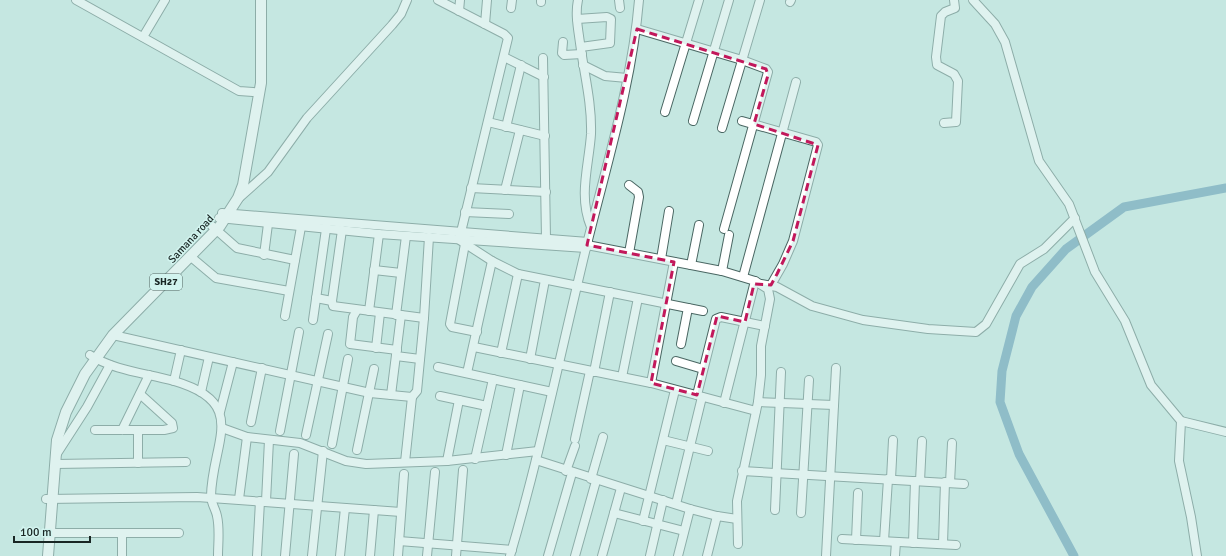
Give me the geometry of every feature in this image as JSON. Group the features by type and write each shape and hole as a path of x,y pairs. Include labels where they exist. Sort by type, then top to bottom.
{"main road":[{"name":"Samana road","path":"48,556 50,533 49,500 51,445 56,421 93,356 121,318 221,220 239,178 253,92 256,41 255,0"},
{"name":"Samana road","path":"42,556 55,460 64,418 86,374 93,356 191,257 238,198 248,166 261,83 261,0"}],"street":[{"path":"76,0 238,91 253,92"},
{"path":"238,198 268,172 308,118 392,25 400,14 407,0"},
{"path":"438,0 507,36 508,42 459,236"},
{"path":"459,11 460,0"},
{"path":"485,24 487,0"},
{"path":"578,0 576,19 589,100 591,134 585,204 591,227"},
{"path":"399,541 457,546 511,553 536,460 627,78 637,29 639,0"},
{"path":"665,112 699,0"},
{"path":"693,121 729,0"},
{"path":"722,128 760,0"},
{"path":"944,123 955,123 957,119 958,81 954,74 937,65 936,57 941,16 943,13 955,8 954,0"},
{"path":"973,0 984,11 1001,33 1005,42 1039,161 1068,204 1076,220 1095,272 1125,321 1151,385 1181,421 1226,432"},
{"path":"142,38 162,1"},
{"path":"563,42 564,55 610,43 611,19 607,17 576,19"},
{"path":"637,29 742,60 766,69 768,72 726,232 722,271"},
{"path":"504,57 544,77"},
{"path":"543,58 546,239"},
{"path":"583,65 605,76 627,78"},
{"path":"506,127 520,66"},
{"path":"743,277 796,82"},
{"path":"742,121 816,142 818,147 793,241 783,264 777,287"},
{"path":"488,122 545,136"},
{"path":"505,190 520,130"},
{"path":"629,185 638,192 639,197 629,253"},
{"path":"471,188 546,192"},
{"path":"661,260 669,211"},
{"path":"465,212 509,214"},
{"path":"221,220 406,236 546,239 587,245 722,271 777,287 812,306 863,320 928,330 976,332 986,324 1020,264 1044,249 1076,220"},
{"path":"221,220 587,245"},
{"path":"221,220 237,248 264,255 295,260"},
{"path":"264,255 268,224"},
{"path":"691,265 699,225"},
{"path":"285,316 301,227"},
{"path":"313,320 326,229"},
{"path":"342,230 332,301 335,307 424,318"},
{"path":"369,311 379,234"},
{"path":"391,395 396,353 401,273 406,236"},
{"path":"459,236 465,244 492,261 518,274 702,311"},
{"path":"113,335 370,392 412,396 418,391 429,237"},
{"path":"465,244 450,324 452,327 477,332"},
{"path":"191,257 216,278 289,291"},
{"path":"467,374 492,261"},
{"path":"651,383 674,262"},
{"path":"374,270 401,273"},
{"path":"501,353 518,274"},
{"path":"530,359 545,280"},
{"path":"724,403 745,322 758,282"},
{"path":"708,556 737,501 742,471 758,402 761,376 761,346 770,295 768,290 758,282"},
{"path":"548,556 569,472 610,292"},
{"path":"316,298 332,301"},
{"path":"622,377 638,298"},
{"path":"681,344 688,308"},
{"path":"357,310 353,317 349,343 352,345 376,348 420,359"},
{"path":"376,348 380,313"},
{"path":"676,504 690,446 704,369 716,319 721,317 765,326"},
{"path":"280,431 299,332"},
{"path":"306,435 328,334"},
{"path":"474,347 651,383 756,411"},
{"path":"174,380 181,350"},
{"path":"93,356 110,365 174,380 212,398 218,408 222,428 211,498 218,522 218,556"},
{"path":"201,392 209,357"},
{"path":"332,444 348,359"},
{"path":"676,361 704,369"},
{"path":"219,413 233,362"},
{"path":"110,365 55,460 138,463 186,462"},
{"path":"438,367 552,392"},
{"path":"251,422 262,368"},
{"path":"826,556 836,368"},
{"path":"357,450 374,369"},
{"path":"775,510 781,372"},
{"path":"122,430 149,375"},
{"path":"475,459 492,379"},
{"path":"801,513 809,380"},
{"path":"506,455 520,385"},
{"path":"643,521 675,390"},
{"path":"95,430 170,429 174,425 140,394"},
{"path":"405,462 412,396"},
{"path":"440,396 486,406"},
{"path":"447,461 459,400"},
{"path":"758,402 834,405"},
{"path":"1181,421 1179,461 1190,510 1197,556"},
{"path":"222,428 247,436 300,443 355,463 447,461 538,451"},
{"path":"138,430 138,463"},
{"path":"239,499 247,436"},
{"path":"575,556 603,437"},
{"path":"257,556 269,440"},
{"path":"663,440 708,451"},
{"path":"884,541 893,440"},
{"path":"913,543 922,441"},
{"path":"943,544 952,443"},
{"path":"312,556 316,506 323,451"},
{"path":"285,556 294,454"},
{"path":"536,460 594,480 690,509 727,518"},
{"path":"456,556 463,470"},
{"path":"742,471 964,484"},
{"path":"427,556 435,472"},
{"path":"398,556 404,474"},
{"path":"602,556 621,488"},
{"path":"856,540 858,493"},
{"path":"49,500 211,498 401,512"},
{"path":"650,556 663,500"},
{"path":"340,556 345,508"},
{"path":"678,556 690,509"},
{"path":"370,556 374,510"},
{"path":"614,514 684,532"},
{"path":"727,518 738,544"},
{"path":"50,533 179,533"},
{"path":"122,533 122,556"},
{"path":"842,539 956,545"},
{"path":"895,556 896,542"}],"highlighted area":[{"path":"637,29 766,69 768,75 754,124 818,145 793,241 771,285 754,284 745,322 717,316 697,395 651,383 674,262 587,245"}],"waterway":[{"path":"1074,556 1019,454 1000,402 1002,371 1016,316 1032,287 1066,249 1124,207 1226,188"}]}
